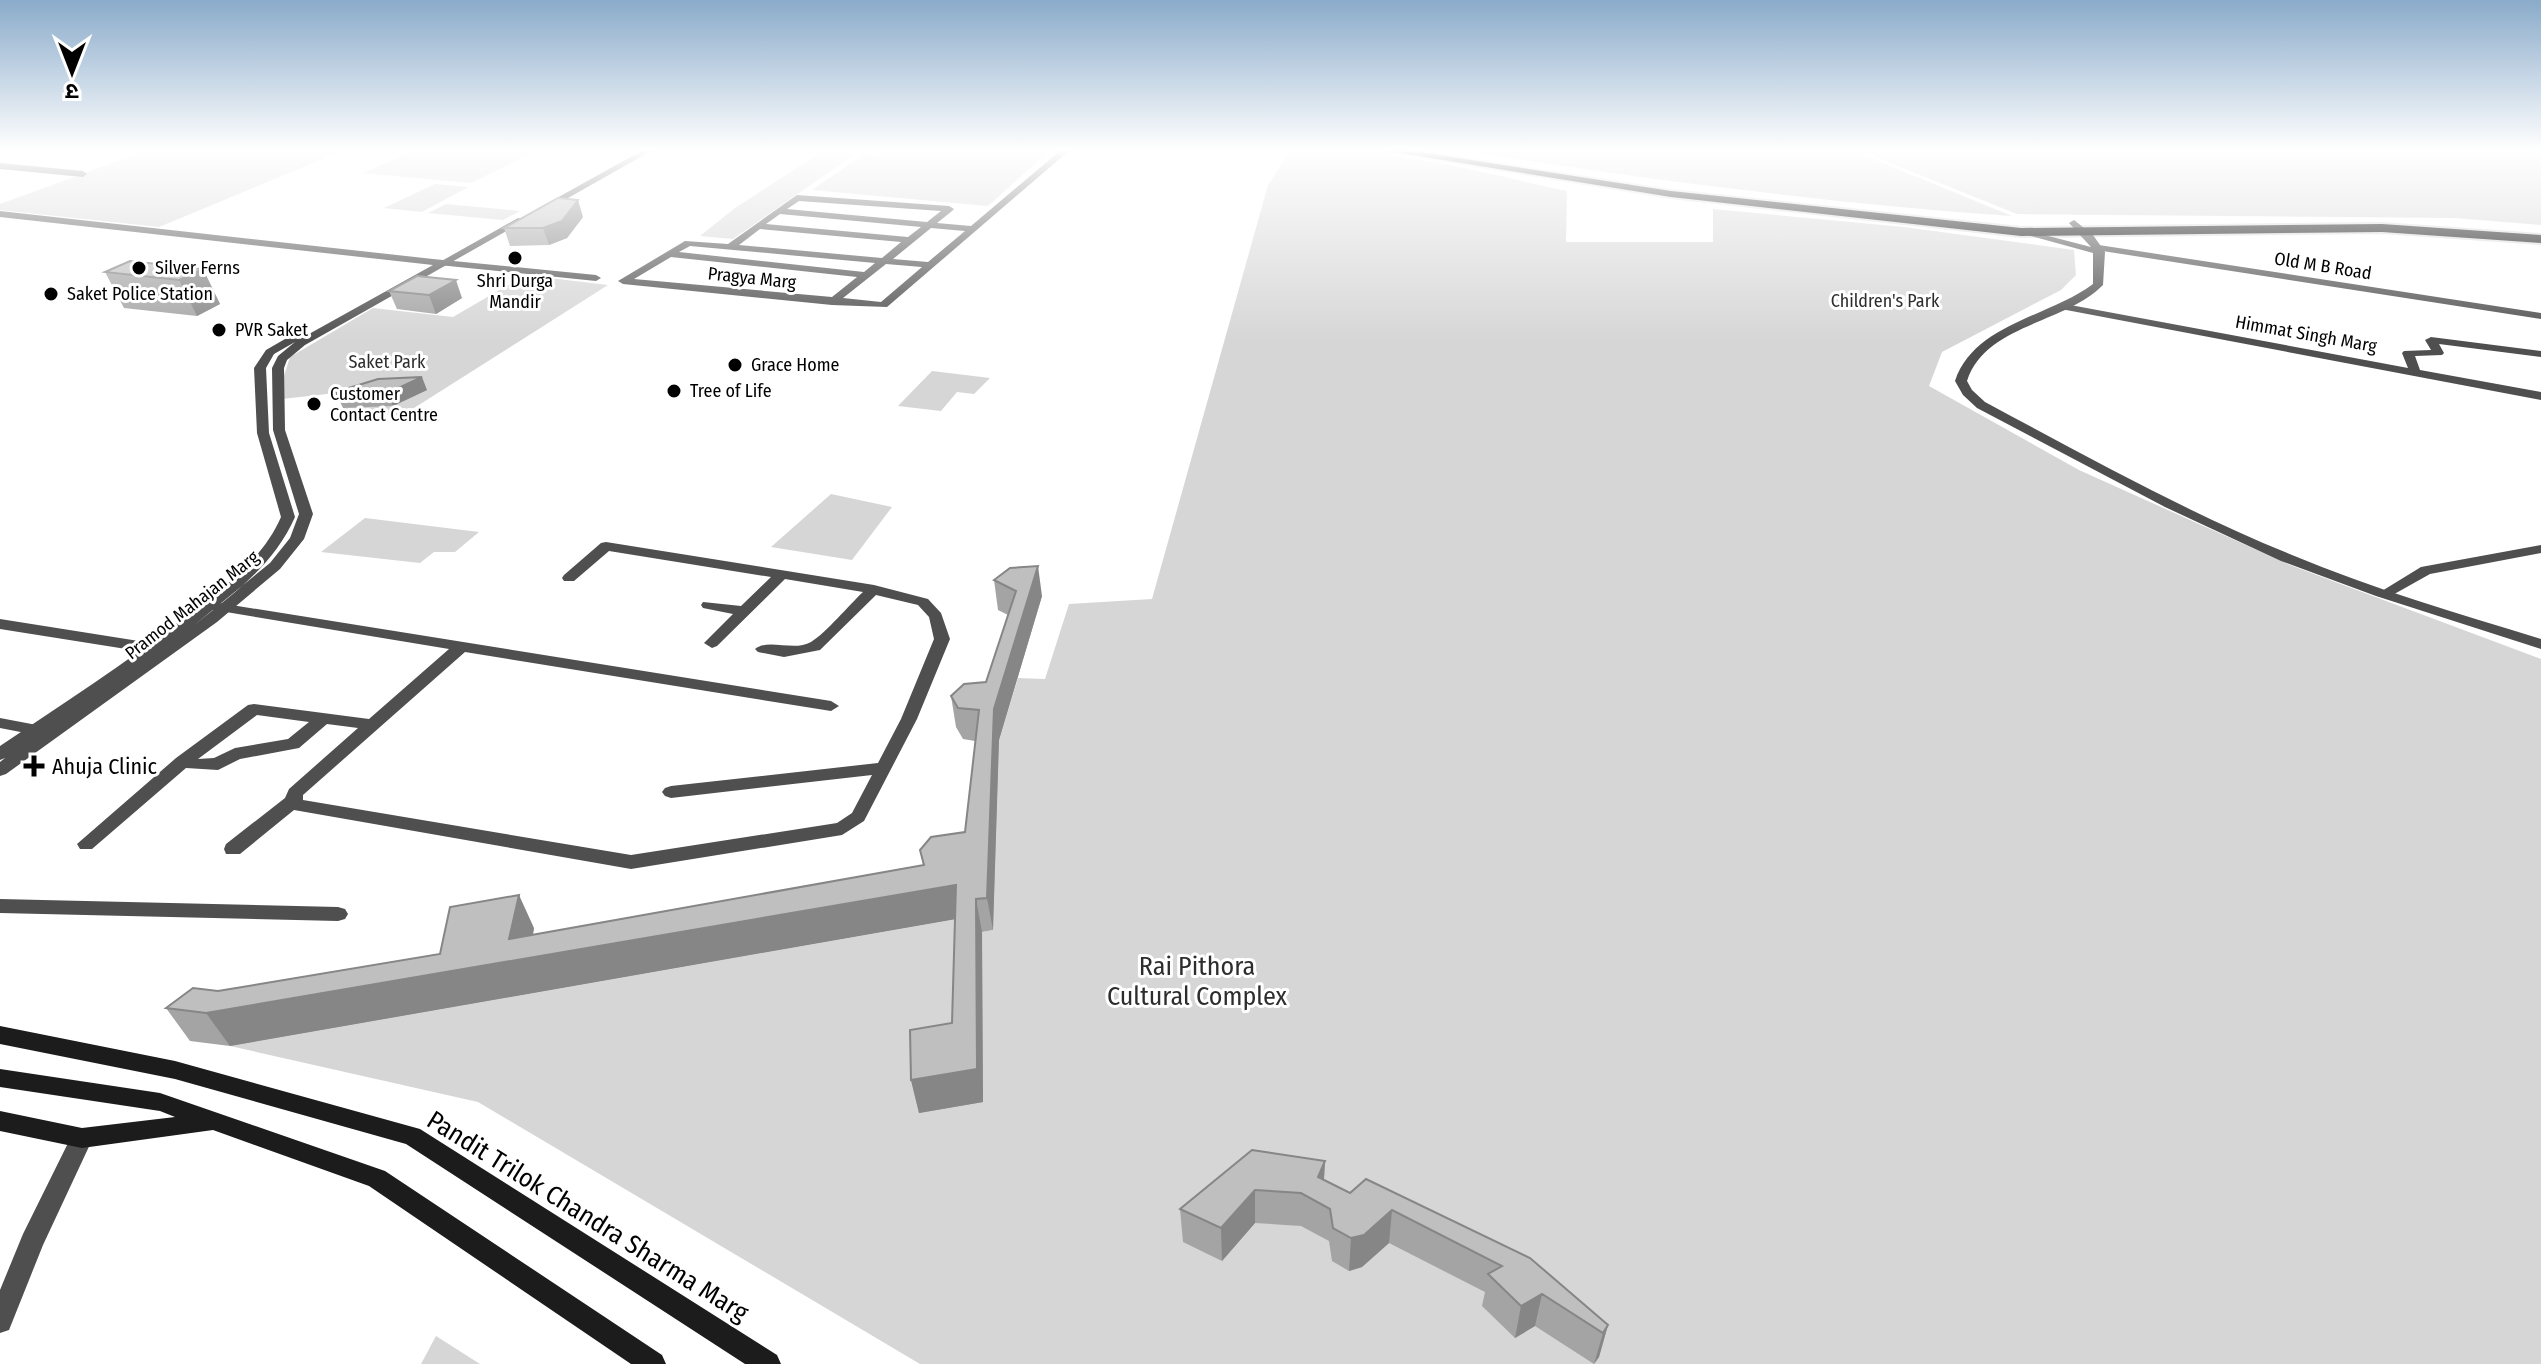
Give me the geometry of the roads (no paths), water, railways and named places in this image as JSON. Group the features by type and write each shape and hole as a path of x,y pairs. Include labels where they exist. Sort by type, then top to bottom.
{"main road":[{"path":"1852,214 2021,232 2079,227 2362,218 2442,221 2541,231"},
{"path":"1914,214 2079,227 2382,228 2541,239"},
{"name":"Pandit Trilok Chandra Sharma Marg","path":"0,1035 175,1070 412,1136 768,1364"},
{"path":"0,1078 160,1102 377,1178 653,1364"},
{"path":"0,1121 82,1138 214,1121"}],"street":[{"path":"0,214 596,278"},
{"name":"Pramod Mahajan Marg","path":"510,223 526,214"},
{"name":"Pramod Mahajan Marg","path":"217,607 275,545 288,517 263,433 260,368 263,359 279,346 528,214"},
{"path":"732,245 774,214"},
{"path":"809,214 973,229"},
{"path":"832,302 943,214"},
{"path":"667,254 686,243 931,265 991,214"},
{"path":"758,226 911,240"},
{"path":"2079,227 2100,250 2098,285 2065,307 2004,336 1967,360 1961,381 1967,392 1981,405 2139,490 2287,558 2384,594 2541,644"},
{"name":"Old M B Road","path":"2021,232 2100,250 2541,316"},
{"path":"667,254 867,275"},
{"name":"Pragya Marg","path":"667,254 623,281 877,306 885,304 931,265"},
{"name":"Pramod Mahajan Marg","path":"0,770 217,607 251,588 287,552 303,526 306,514 279,430 279,363 293,348 439,262"},
{"name":"Himmat Singh Marg","path":"2065,307 2541,396"},
{"path":"2451,380 2431,340 2541,354"},
{"path":"2415,372 2408,353 2438,353"},
{"path":"293,801 313,808 631,862 842,829 858,817 884,768 909,719 942,639 936,616 923,602 874,589 606,546 569,578"},
{"path":"2384,594 2426,570 2541,549"},
{"path":"712,643 782,574"},
{"path":"232,588 251,588"},
{"path":"763,649 784,652 815,647 874,589"},
{"path":"708,605 744,611"},
{"path":"217,607 831,706"},
{"path":"0,624 162,650"},
{"path":"233,849 293,801 295,793 461,647"},
{"name":"Pramod Mahajan Marg","path":"0,754 162,650"},
{"path":"86,844 182,762 254,709 372,725"},
{"path":"182,762 218,764 235,754 293,744 324,718"},
{"path":"0,723 36,730"},
{"path":"671,792 884,768"},
{"path":"0,906 338,914"},
{"path":"0,1321 32,1242 82,1138"}],"place":[{"name":"Shri Durga Mandir","path":"515,258"},
{"name":"Silver Ferns","path":"139,268"},
{"name":"Saket Police Station","path":"51,294"},
{"name":"PVR Saket","path":"219,330"},
{"name":"Grace Home","path":"735,365"},
{"name":"Tree of Life","path":"674,391"},
{"name":"Customer Contact Centre","path":"314,404"},
{"name":"Ahuja Clinic","path":"34,766"}],"park label":[{"name":"Children's Park","path":"1885,301"},
{"name":"Saket Park","path":"387,362"},
{"name":"Rai Pithora Cultural Complex","path":"1197,981"}]}
